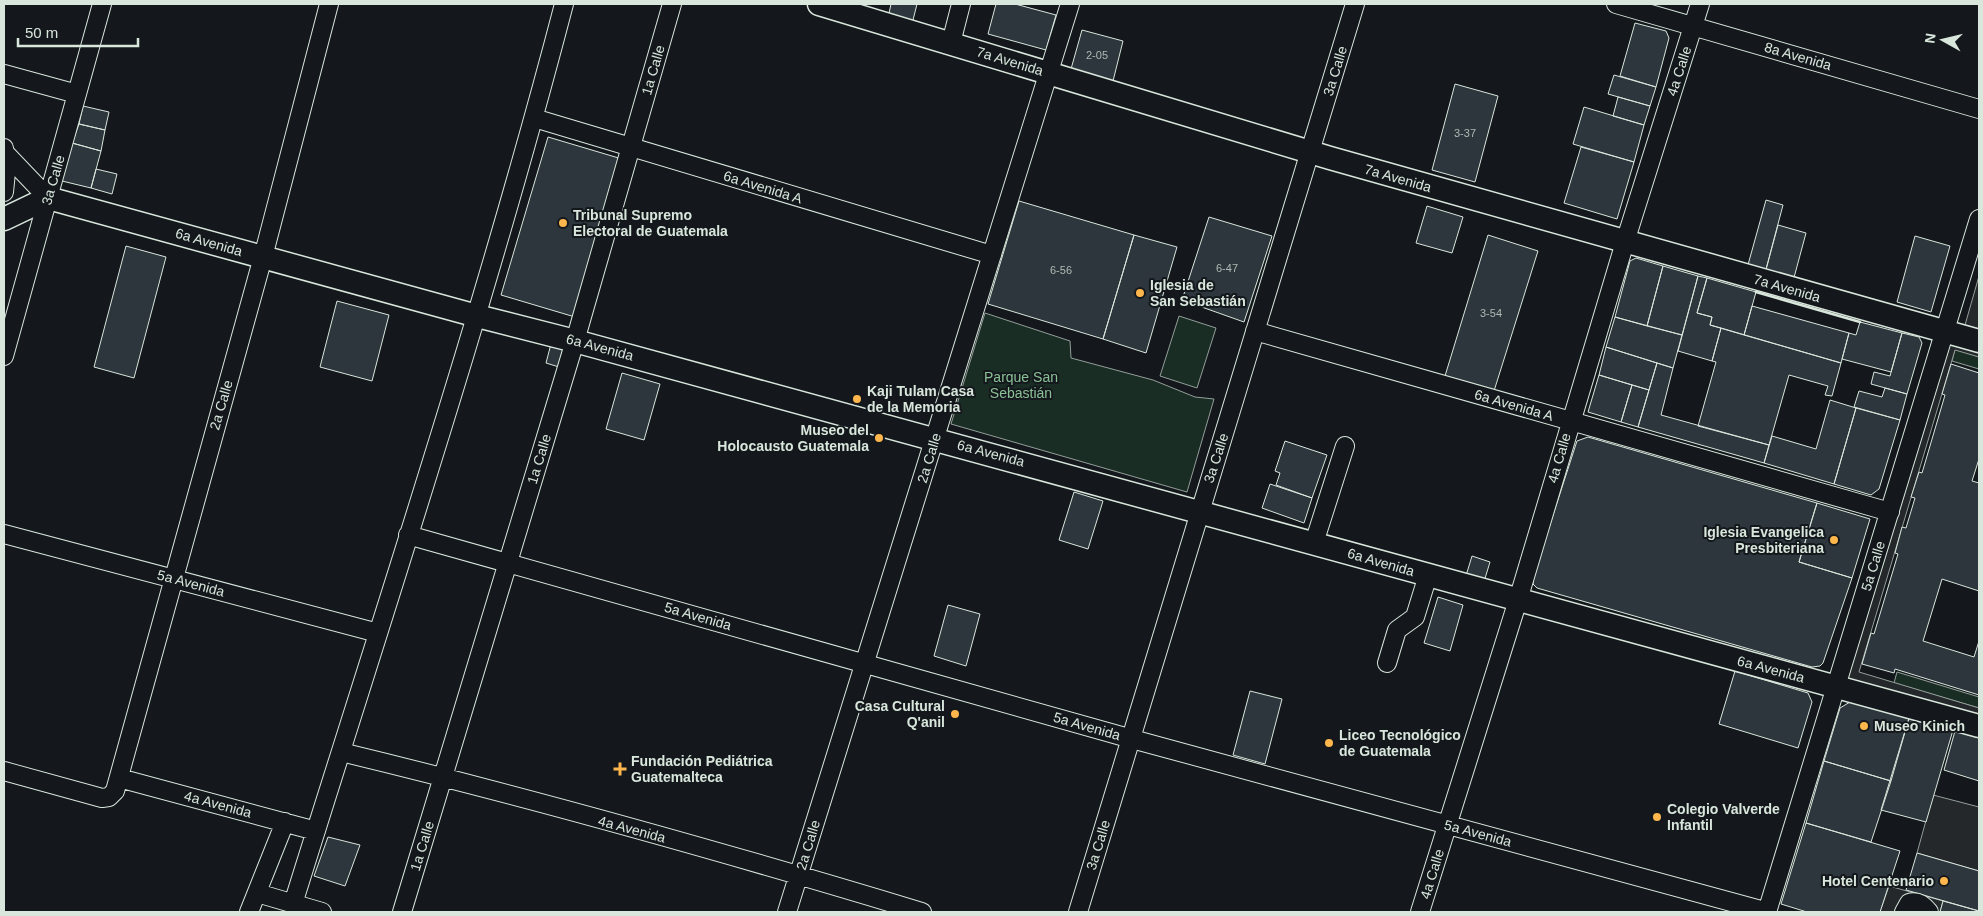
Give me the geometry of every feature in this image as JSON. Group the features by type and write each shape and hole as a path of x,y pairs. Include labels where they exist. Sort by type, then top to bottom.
{"main road":[{"name":"7a Avenida","path":"832,5 1310,152 1979,341"},
{"name":"6a Avenida","path":"48,198 477,316 936,438 1979,726"},
{"path":"4,218 48,198"}],"street":[{"name":"3a Calle","path":"4,356 12,298 48,198 102,4"},
{"name":"2a Calle","path":"4,771 102,798 109,797 115,791 263,257 329,4"},
{"path":"293,904 477,316 534,118 564,4"},
{"name":"1a Calle","path":"402,912 575,341 672,4"},
{"path":"951,43 961,4"},
{"name":"2a Calle","path":"787,912 1070,4"},
{"name":"3a Calle","path":"1078,912 1132,739 1199,510 1355,4"},
{"name":"8a Avenida","path":"1616,4 1979,109"},
{"name":"4a Calle","path":"1420,912 1518,600 1570,421 1700,4"},
{"path":"4,74 77,94"},
{"name":"6a Avenida A","path":"534,118 992,255"},
{"path":"5,150 48,198"},
{"path":"4,192 6,172 5,150"},
{"name":"5a Calle","path":"1767,912 1979,219"},
{"name":"6a Avenida A","path":"1255,331 1890,512"},
{"path":"1314,543 1345,446"},
{"name":"5a Avenida","path":"4,534 378,633"},
{"name":"5a Avenida","path":"408,535 865,662 1132,739 1767,912"},
{"path":"1387,663 1397,630 1415,617 1428,575"},
{"name":"4a Avenida","path":"341,752 443,777 799,875 922,912"},
{"name":"4a Avenida","path":"119,778 316,831"},
{"path":"249,912 286,822"},
{"path":"257,893 322,912"},
{"path":"1904,912 1909,903 1913,902 1924,906 1929,912"}],"green space":[{"name":"Parque San Sebastián","path":"985,313 1070,341 1071,358 1153,380 1195,397 1214,399 1187,492 951,424"},
{"path":"1179,316 1216,328 1197,388 1160,376"},
{"path":"1955,349 1979,357 1979,369 1952,361"},
{"path":"1897,672 1979,697 1979,708 1894,683"}],"shaded area":[{"path":"1979,276 1979,329 1965,325"},
{"path":"1950,343 1979,349 1979,357 1955,350 1859,672 1979,708 1979,723 1851,686 1846,677"},
{"path":"1933,795 1979,807 1979,871 1917,853"},
{"path":"1889,886 1943,901 1940,912 1880,912"}],"building":[{"path":"891,4 917,4 912,24 888,18"},
{"path":"996,4 1015,4 1056,15 1046,50 988,34"},
{"path":"1635,23 1666,31 1669,38 1656,87 1620,76"},
{"path":"1082,30 1123,41 1113,81 1071,69"},
{"path":"1614,75 1656,87 1650,106 1608,94"},
{"path":"1455,84 1498,96 1475,182 1432,170"},
{"path":"1618,97 1650,106 1644,125 1613,116"},
{"path":"83,106 109,112 105,130 79,124"},
{"path":"1584,107 1644,125 1634,162 1573,144"},
{"path":"79,124 105,130 101,151 72,143"},
{"name":"Tribunal Supremo Electoral de Guatemala","path":"548,137 622,159 575,317 501,295"},
{"path":"72,143 101,151 91,188 62,181"},
{"path":"1581,147 1634,162 1617,219 1564,203"},
{"path":"96,169 117,174 112,194 91,188"},
{"path":"1766,200 1783,205 1764,277 1746,272"},
{"path":"1019,201 1134,235 1103,339 988,304"},
{"path":"1427,206 1463,217 1452,253 1416,243"},
{"path":"1209,217 1272,236 1244,322 1182,300"},
{"path":"1778,225 1806,233 1792,285 1764,277"},
{"name":"Iglesia de San Sebastián","path":"1134,235 1177,247 1146,353 1103,339"},
{"path":"1488,235 1538,251 1494,391 1445,376"},
{"path":"1915,236 1950,246 1931,312 1897,302"},
{"path":"126,246 166,257 134,378 94,367"},
{"path":"1636,258 1663,266 1647,326 1615,317 1630,261"},
{"path":"1663,266 1698,276 1682,335 1647,326"},
{"path":"1698,276 1707,278 1697,313 1712,317 1710,325 1721,328 1712,361 1678,351"},
{"path":"1707,278 1756,292 1744,335 1710,325 1712,317 1697,313"},
{"path":"337,301 389,315 372,381 320,367"},
{"path":"1752,306 1849,333 1841,363 1744,335"},
{"path":"1615,317 1682,335 1673,368 1606,347"},
{"path":"1860,322 1902,333 1891,372 1842,359 1849,333 1856,335"},
{"path":"1721,328 1841,363 1832,396 1825,395 1828,386 1789,375 1769,445 1698,426 1716,362 1712,361"},
{"path":"1902,333 1919,337 1922,343 1907,394 1871,384 1874,372 1890,376"},
{"path":"552,340 565,343 559,367 546,363"},
{"path":"1606,347 1657,363 1649,390 1599,375"},
{"path":"1657,363 1673,368 1661,415 1769,445 1764,463 1638,427"},
{"path":"1951,364 1979,373 1979,459 1972,481 1979,483 1979,591 1942,579 1923,641 1974,657 1979,641 1979,695 1895,669 1894,673 1862,664 1871,633 1874,634 1898,554 1895,553 1902,527 1906,528 1915,498 1911,497 1919,472 1922,473 1945,395 1942,394"},
{"path":"622,373 660,384 644,440 606,429"},
{"path":"1599,375 1632,385 1621,422 1588,412"},
{"path":"1632,385 1649,390 1638,427 1621,422"},
{"path":"1885,388 1907,394 1900,420 1854,407 1859,391 1882,397"},
{"path":"1830,400 1856,408 1834,484 1764,463 1772,436 1816,449"},
{"path":"1856,408 1900,420 1879,489 1871,495 1834,484"},
{"path":"1588,437 1817,503 1799,562 1852,578 1823,663 1820,666 1812,667 1537,588 1533,584 1533,577 1577,441"},
{"path":"1285,441 1327,455 1312,498 1276,485 1280,473 1275,471"},
{"path":"1270,484 1312,498 1304,523 1262,508"},
{"path":"1074,492 1103,501 1088,549 1059,540"},
{"name":"Iglesia Evangelica Presbiteriana","path":"1817,503 1870,519 1852,578 1799,562"},
{"path":"1472,556 1490,562 1483,585 1465,579"},
{"path":"1438,597 1463,605 1450,651 1424,643"},
{"path":"948,605 980,614 966,666 934,656"},
{"path":"1735,671 1808,693 1812,702 1798,748 1719,724"},
{"path":"1250,691 1282,699 1265,764 1233,755"},
{"path":"1850,702 1909,718 1891,781 1824,761 1840,708"},
{"path":"1909,718 1953,730 1926,822 1881,810"},
{"path":"1955,731 1979,738 1979,781 1944,770"},
{"path":"1824,761 1891,781 1871,842 1806,823"},
{"path":"1806,823 1900,851 1880,912 1807,912 1781,904"},
{"path":"328,837 360,845 345,886 314,876"},
{"name":"Hotel Centenario","path":"1917,853 1979,871 1979,911 1906,890"},
{"path":"1943,901 1979,911 1979,912 1940,912"}],"wall":[{"path":"1756,292 1860,322"}],"place":[{"name":"Tribunal Supremo Electoral de Guatemala","path":"563,223"},
{"name":"Iglesia de San Sebastián","path":"1140,293"},
{"name":"Kaji Tulam Casa de la Memoria","path":"857,399"},
{"name":"Museo del Holocausto Guatemala","path":"879,438"},
{"name":"Iglesia Evangelica Presbiteriana","path":"1834,540"},
{"name":"Casa Cultural Q'anil","path":"955,714"},
{"name":"Museo Kinich","path":"1864,726"},
{"name":"Liceo Tecnológico de Guatemala","path":"1329,743"},
{"name":"Fundación Pediátrica Guatemalteca","path":"620,769"},
{"name":"Colegio Valverde Infantil","path":"1657,817"},
{"name":"Hotel Centenario","path":"1944,881"}]}
